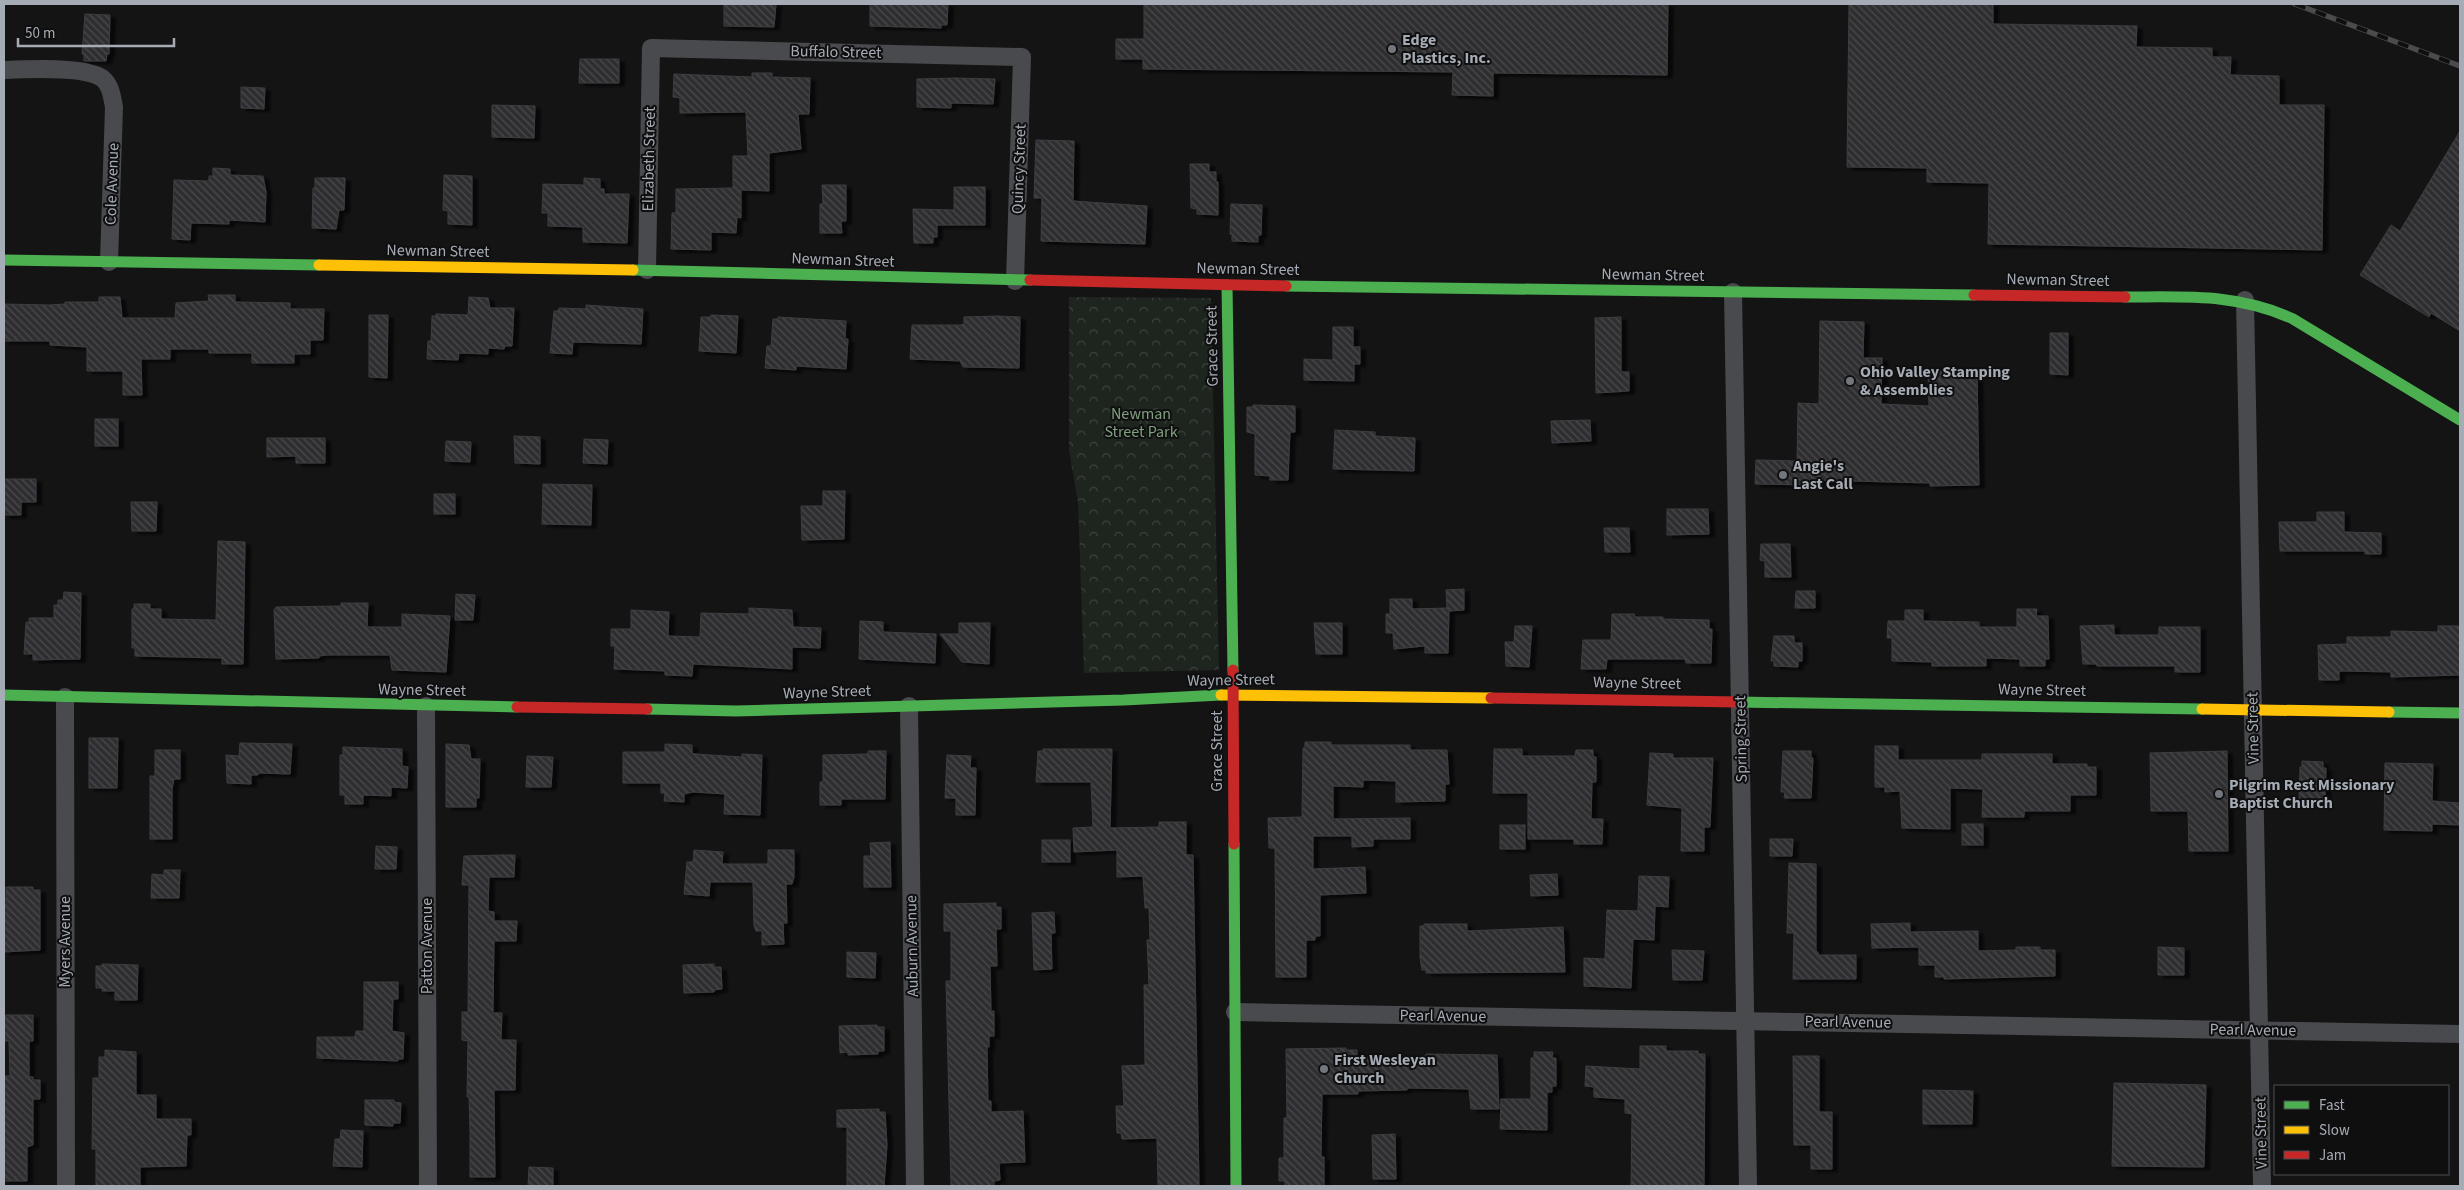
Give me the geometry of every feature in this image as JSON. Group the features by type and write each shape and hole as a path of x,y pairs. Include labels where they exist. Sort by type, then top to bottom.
{"street":[{"name":"Buffalo Street","path":"650,48 1022,56"},
{"name":"Elizabeth Street","path":"647,270 650,48"},
{"name":"Quincy Street","path":"1015,281 1022,56"},
{"name":"Cole Avenue","path":"4,70 43,69 89,74 102,78 110,88 114,107 109,262"},
{"name":"Newman Street","path":"4,260 647,270 1227,285 2224,298 2245,300 2273,309 2460,420"},
{"name":"Grace Street","path":"1227,285 1234,694 1236,1186"},
{"name":"Spring Street","path":"1733,292 1748,1186"},
{"name":"Vine Street","path":"2245,300 2262,1186"},
{"name":"Wayne Street","path":"4,695 426,706 736,711 1124,700 1234,694 2460,713"},
{"name":"Myers Avenue","path":"65,697 66,1186"},
{"name":"Patton Avenue","path":"426,706 428,1186"},
{"name":"Auburn Avenue","path":"909,706 916,1186"},
{"name":"Pearl Avenue","path":"1235,1012 2460,1034"}],"green space":[{"name":"Newman Street Park","path":"1069,297 1211,298 1219,670 1084,673 1078,502 1069,451"}],"building":[{"path":"724,4 776,4 774,27 724,26"},
{"path":"870,4 948,4 947,25 941,25 941,28 870,26"},
{"name":"Edge Plastics, Inc.","path":"1144,4 1668,4 1667,75 1493,73 1493,96 1452,95 1453,72 1143,69 1143,59 1116,59 1116,39 1144,39"},
{"path":"1849,4 1993,4 1993,24 2137,26 2136,47 2212,48 2212,57 2231,57 2230,75 2279,76 2279,105 2324,105 2322,250 1988,244 1989,183 1927,182 1927,168 1847,167"},
{"path":"85,14 110,15 109,54 107,54 106,61 84,61 84,54 82,54"},
{"path":"580,59 619,59 619,83 579,83"},
{"path":"752,73 772,73 772,77 810,78 809,114 798,114 801,149 769,153 769,191 741,190 741,218 737,217 736,233 711,232 711,250 671,249 672,213 676,213 676,189 733,188 733,156 748,156 746,112 680,113 680,98 673,97 674,74 752,77"},
{"path":"917,79 995,79 993,104 951,103 951,108 917,107"},
{"path":"241,87 265,88 264,109 241,108"},
{"path":"492,105 535,106 534,138 492,137"},
{"path":"2460,131 2460,331 2431,313 2429,317 2360,275 2391,225 2400,231"},
{"path":"1036,140 1074,141 1073,201 1147,206 1145,244 1041,241 1042,198 1034,198"},
{"path":"1190,164 1209,164 1209,172 1216,172 1216,182 1218,182 1218,215 1197,214 1197,209 1191,208"},
{"path":"213,168 230,169 230,175 263,176 266,192 265,222 229,220 229,224 191,223 190,240 172,239 174,180 209,181 209,176 213,176"},
{"path":"444,175 472,176 472,225 448,224 448,211 443,210"},
{"path":"315,178 345,178 344,210 339,210 336,229 312,228"},
{"path":"584,178 600,179 600,189 604,189 604,194 629,194 627,243 583,242 583,227 548,226 548,213 542,213 543,184 584,185"},
{"path":"822,185 846,185 846,221 841,221 842,233 820,233 820,204 823,204"},
{"path":"954,187 985,187 985,225 937,225 937,237 933,237 933,243 914,243 913,209 954,210"},
{"path":"1231,204 1262,205 1261,235 1258,235 1258,242 1232,241 1232,234 1230,234"},
{"path":"208,295 235,295 235,302 290,303 290,309 324,309 323,340 310,340 310,354 294,354 294,363 252,363 252,353 209,353 209,349 170,349 170,359 141,359 142,395 123,395 123,371 87,371 87,347 50,345 50,341 4,341 4,304 49,305 65,304 65,302 99,302 99,297 120,297 122,318 175,318 176,303 209,301"},
{"path":"469,297 488,298 490,308 514,308 512,346 505,346 504,349 488,348 488,354 459,353 458,360 427,359 428,341 431,341 432,316 436,316 436,314 468,315"},
{"path":"586,305 643,309 641,344 573,342 572,354 550,353 554,311 558,311 559,308 586,309"},
{"path":"369,315 388,315 387,378 369,377"},
{"path":"711,315 738,316 736,353 699,351 701,317 711,317"},
{"path":"778,317 846,321 845,339 848,339 846,369 796,366 796,370 765,368 767,346 771,346 773,319 778,319"},
{"path":"964,317 1020,317 1019,368 963,367 960,361 910,359 912,325 961,325 964,324"},
{"path":"1621,317 1621,372 1629,372 1629,391 1596,393 1595,318"},
{"name":"Ohio Valley Stamping & Assemblies","path":"1820,321 1864,322 1863,358 1882,358 1881,404 1929,406 1928,371 1977,370 1979,485 1930,486 1930,483 1811,480 1811,485 1755,484 1756,460 1797,461 1798,403 1819,404"},
{"path":"1333,327 1353,327 1353,347 1360,347 1360,364 1354,364 1354,381 1304,380 1304,359 1333,360"},
{"path":"2050,333 2068,333 2068,375 2050,374"},
{"path":"1253,405 1295,406 1295,432 1290,432 1288,480 1270,480 1270,476 1255,475 1255,434 1247,432 1247,407 1253,407"},
{"path":"95,419 118,419 118,446 95,446"},
{"path":"1590,420 1591,441 1552,443 1551,421"},
{"path":"1335,430 1375,432 1375,436 1415,438 1414,471 1333,469"},
{"path":"514,436 540,437 540,464 515,463"},
{"path":"267,438 325,438 325,463 296,463 296,456 267,457"},
{"path":"584,439 608,440 607,464 583,463"},
{"path":"446,441 471,442 470,462 445,461"},
{"path":"4,479 36,479 36,502 21,502 21,515 4,515"},
{"path":"543,484 592,485 591,525 542,524"},
{"path":"823,491 845,491 844,539 802,540 801,506 823,506"},
{"path":"434,494 455,494 455,514 434,514"},
{"path":"131,502 157,502 156,531 132,531"},
{"path":"1667,509 1708,509 1709,534 1667,535"},
{"path":"2317,512 2344,512 2344,532 2381,533 2381,554 2365,554 2365,551 2280,551 2279,522 2317,522"},
{"path":"1604,528 1629,528 1630,552 1605,552"},
{"path":"218,541 245,542 243,664 222,664 222,658 135,656 135,648 132,648 132,609 134,609 134,604 150,604 150,609 161,609 161,619 216,620"},
{"path":"1761,544 1790,544 1791,577 1765,577 1765,561 1760,560"},
{"path":"1464,589 1464,610 1449,611 1448,653 1425,653 1425,646 1394,649 1393,633 1386,633 1386,614 1390,614 1390,599 1412,599 1412,609 1447,608 1446,590"},
{"path":"1796,591 1815,591 1815,608 1795,608"},
{"path":"64,592 81,593 80,659 33,660 33,654 24,654 26,622 29,623 29,618 54,618 54,605 58,605 58,600 63,600"},
{"path":"456,594 475,595 473,620 455,620"},
{"path":"341,603 368,603 367,627 402,627 402,614 450,616 446,672 392,670 390,655 327,655 319,656 319,658 276,659 274,610 276,607 341,606"},
{"path":"749,608 792,610 793,627 821,628 820,648 792,647 792,669 693,664 692,676 665,675 665,671 614,669 615,646 611,646 611,629 631,629 631,610 669,612 668,636 700,637 701,613 749,614"},
{"path":"2017,609 2037,609 2036,616 2048,616 2049,659 2045,659 2045,666 2020,666 2020,659 1986,658 1986,666 1932,666 1932,662 1892,661 1892,638 1887,638 1888,621 1905,621 1905,610 1923,610 1923,621 1979,622 1979,627 2017,627"},
{"path":"1612,614 1634,614 1635,617 1663,617 1663,619 1709,620 1709,629 1712,629 1711,663 1686,663 1685,659 1607,659 1606,669 1581,669 1583,640 1611,640"},
{"path":"860,621 883,622 883,632 936,634 935,663 859,659"},
{"path":"959,623 990,623 989,664 962,662 940,634 959,634"},
{"path":"1314,623 1342,623 1342,654 1316,654"},
{"path":"2114,625 2114,635 2159,635 2159,627 2200,627 2200,672 2175,672 2175,666 2097,666 2096,664 2083,664 2080,626"},
{"path":"1515,626 1532,626 1529,667 1506,666 1505,642 1514,642"},
{"path":"2438,626 2460,626 2460,675 2391,677 2391,672 2342,671 2339,672 2339,680 2319,680 2318,645 2347,644 2347,637 2391,637 2391,631 2438,632"},
{"path":"1774,636 1794,636 1794,643 1802,643 1802,661 1798,661 1798,667 1774,666 1774,661 1771,661"},
{"path":"89,738 118,738 117,788 89,788"},
{"path":"1305,742 1331,742 1331,745 1410,745 1410,750 1447,750 1449,784 1445,784 1445,801 1396,802 1396,781 1363,780 1363,787 1333,786 1333,819 1410,818 1410,839 1373,839 1373,846 1352,847 1352,836 1313,836 1313,869 1365,867 1366,893 1320,895 1320,936 1315,936 1315,940 1306,940 1306,977 1276,977 1275,848 1269,848 1268,818 1302,817 1303,748 1305,748"},
{"path":"240,743 292,744 290,774 258,773 258,775 251,775 251,784 227,783 226,755 239,756"},
{"path":"446,744 469,745 471,759 480,759 479,798 476,798 476,807 446,807"},
{"path":"665,744 692,745 692,753 695,754 742,757 742,754 762,755 760,815 724,814 725,794 693,792 684,794 684,802 664,801 665,793 661,793 661,783 623,783 623,752 665,752"},
{"path":"1875,746 1898,746 1898,760 1982,760 1982,754 2052,754 2052,764 2087,764 2087,767 2096,767 2096,795 2070,795 2070,811 2024,811 2024,817 1982,817 1983,789 1950,788 1950,829 1902,828 1900,791 1885,792 1885,787 1875,787"},
{"path":"343,747 402,749 402,766 408,767 407,788 391,787 391,796 363,795 363,804 345,804 345,795 340,795 340,755 343,755"},
{"path":"1043,749 1112,749 1110,828 1159,827 1159,822 1186,822 1186,855 1193,855 1199,1185 1158,1186 1157,1138 1122,1139 1121,1133 1117,1133 1116,1106 1124,1106 1122,1066 1145,1065 1144,985 1149,985 1147,940 1150,940 1149,908 1145,908 1143,876 1117,877 1117,850 1074,852 1073,828 1093,827 1091,782 1036,782 1038,751 1043,751"},
{"path":"1494,749 1522,749 1522,755 1524,756 1575,756 1576,750 1593,750 1593,757 1596,757 1596,782 1592,782 1591,819 1603,819 1602,844 1574,844 1574,839 1528,839 1528,793 1493,793"},
{"path":"155,750 180,750 180,779 174,779 172,789 172,839 150,839 150,776 155,776"},
{"path":"868,751 886,751 885,799 841,799 841,805 820,805 820,782 823,782 823,755 868,754"},
{"path":"1783,751 1811,751 1811,758 1813,758 1811,798 1784,798 1785,792 1781,792"},
{"path":"2227,751 2228,851 2189,851 2188,811 2151,811 2150,753"},
{"path":"1650,753 1673,754 1673,758 1713,758 1710,827 1704,827 1704,851 1681,851 1682,808 1647,805"},
{"path":"947,755 971,756 970,768 976,768 975,815 956,815 956,798 945,798"},
{"path":"527,756 553,757 551,787 526,787"},
{"path":"2302,761 2323,762 2323,768 2326,768 2325,800 2299,799 2300,767 2302,767"},
{"path":"2385,763 2433,764 2432,801 2460,803 2460,825 2432,824 2432,831 2384,830"},
{"path":"1962,824 1983,824 1983,845 1962,845"},
{"path":"1500,825 1525,825 1525,849 1500,849"},
{"path":"1770,839 1793,839 1792,856 1770,856"},
{"path":"1042,840 1070,840 1070,862 1042,862"},
{"path":"890,842 891,887 864,887 864,856 871,856 870,843"},
{"path":"376,846 397,847 396,869 375,869"},
{"path":"694,850 723,852 722,864 768,864 768,850 794,850 794,877 792,884 786,884 787,923 783,923 784,944 762,945 762,931 756,931 754,926 753,882 710,882 709,896 684,894 687,862 693,862"},
{"path":"515,855 514,877 489,877 488,911 494,912 494,921 517,921 516,941 494,941 493,1013 502,1013 501,1040 516,1040 515,1090 494,1090 495,1177 470,1177 469,1097 467,1097 468,1041 462,1040 462,1012 468,1012 469,885 462,885 464,856"},
{"path":"1789,863 1816,864 1816,952 1818,952 1818,955 1856,955 1856,979 1793,979 1794,933 1787,933"},
{"path":"164,870 180,870 179,898 151,898 152,874 164,875"},
{"path":"1557,874 1558,895 1531,896 1530,875"},
{"path":"1639,876 1669,877 1668,907 1655,906 1654,940 1633,939 1631,988 1584,986 1584,958 1605,959 1607,910 1638,911"},
{"path":"6,887 33,887 33,890 40,890 40,950 4,952 4,898 6,899"},
{"path":"996,903 996,907 1001,907 1001,929 996,929 997,966 990,966 991,1011 994,1011 994,1036 989,1036 989,1047 987,1047 988,1101 991,1101 991,1112 1023,1111 1025,1162 999,1163 1000,1180 994,1181 994,1186 951,1186 946,981 951,981 951,931 944,931 944,904"},
{"path":"1054,912 1055,933 1051,933 1052,969 1034,970 1032,913"},
{"path":"1910,923 1910,932 1978,931 1978,951 2016,950 2016,947 2040,947 2040,950 2055,950 2055,976 1944,979 1944,977 1935,977 1935,965 1919,965 1919,947 1872,948 1871,924"},
{"path":"1424,924 1467,924 1467,931 1563,927 1565,972 1426,973 1426,970 1422,970 1420,958 1420,926 1424,926"},
{"path":"2158,947 2184,948 2184,975 2158,975"},
{"path":"1672,950 1704,951 1702,980 1673,980"},
{"path":"847,952 876,953 875,978 847,977"},
{"path":"102,964 138,965 137,1000 115,1000 115,991 102,991 102,988 96,988 96,966 102,966"},
{"path":"714,964 714,967 721,967 722,989 714,990 714,992 684,993 683,965"},
{"path":"364,982 398,982 398,999 393,999 392,1031 404,1033 403,1059 398,1059 398,1061 317,1058 317,1037 355,1037 356,1031 364,1031"},
{"path":"4,1015 33,1015 33,1041 29,1041 29,1077 33,1077 33,1080 40,1080 40,1099 33,1099 33,1145 27,1147 27,1181 4,1181 4,1082 5,1076 10,1076 9,1041 4,1041"},
{"path":"877,1025 877,1027 884,1027 884,1051 878,1051 878,1054 848,1055 848,1052 840,1053 839,1026"},
{"path":"1640,1046 1666,1046 1666,1051 1698,1051 1698,1054 1705,1054 1704,1185 1631,1186 1632,1114 1625,1113 1625,1099 1594,1097 1594,1087 1585,1086 1586,1066 1640,1069"},
{"path":"1346,1048 1346,1050 1357,1050 1357,1058 1426,1056 1426,1054 1497,1055 1499,1109 1471,1109 1469,1089 1407,1088 1407,1090 1358,1091 1358,1094 1322,1094 1321,1157 1324,1157 1324,1186 1285,1186 1285,1181 1279,1181 1279,1158 1284,1158 1284,1118 1287,1118 1286,1049"},
{"path":"105,1050 136,1052 136,1095 156,1095 156,1119 191,1119 191,1135 187,1135 186,1166 140,1167 140,1186 96,1186 96,1149 92,1149 93,1078 99,1078 99,1057 105,1057"},
{"path":"1534,1052 1553,1052 1552,1058 1556,1058 1556,1086 1552,1086 1552,1092 1547,1092 1547,1130 1500,1129 1501,1099 1531,1099 1531,1058 1534,1058"},
{"path":"1793,1056 1819,1056 1819,1112 1832,1112 1832,1169 1811,1169 1811,1145 1794,1145"},
{"path":"2114,1083 2206,1085 2204,1167 2112,1166"},
{"path":"1923,1090 1973,1091 1972,1124 1923,1124"},
{"path":"365,1100 394,1100 394,1102 401,1103 400,1123 393,1123 393,1126 365,1125"},
{"path":"879,1109 879,1112 885,1112 887,1145 884,1186 847,1186 847,1127 837,1127 837,1110"},
{"path":"341,1130 363,1131 362,1167 333,1166 335,1139 340,1139"},
{"path":"1395,1134 1396,1179 1373,1179 1372,1135"},
{"path":"529,1167 553,1168 553,1186 528,1186"}],"railway":[{"path":"2295,4 2460,66"}],"traffic: fast":[{"path":"4,260 319,265"},
{"path":"633,270 1030,280"},
{"path":"1227,285 1233,670"},
{"path":"1286,286 1974,295"},
{"path":"2125,297 2211,298 2252,305 2272,311 2293,319 2460,420"},
{"path":"4,695 517,707"},
{"path":"647,709 736,711 1124,700 1221,695"},
{"path":"1738,702 2202,709"},
{"path":"2389,712 2460,713"},
{"path":"1234,844 1236,1186"}],"traffic: slow":[{"path":"319,265 633,270"},
{"path":"1221,695 1491,698"},
{"path":"2202,709 2389,712"}],"traffic: jam":[{"path":"1030,280 1286,286"},
{"path":"1974,295 2125,297"},
{"path":"1233,670 1234,844"},
{"path":"1491,698 1738,702"},
{"path":"517,707 647,709"}],"place":[{"name":"Edge Plastics, Inc.","path":"1392,49"},
{"name":"Ohio Valley Stamping & Assemblies","path":"1850,381"},
{"name":"Angie's Last Call","path":"1783,475"},
{"name":"Pilgrim Rest Missionary Baptist Church","path":"2219,794"},
{"name":"First Wesleyan Church","path":"1324,1069"}]}
